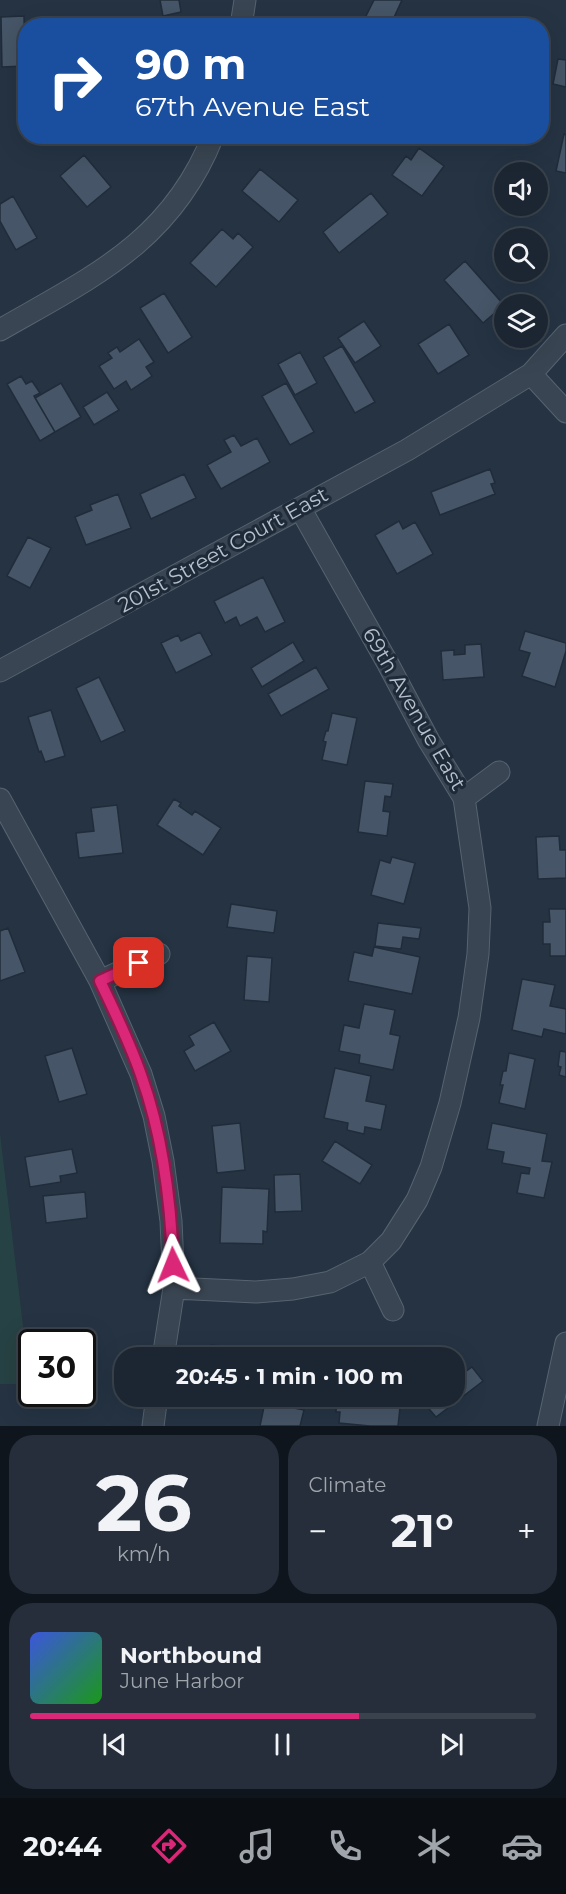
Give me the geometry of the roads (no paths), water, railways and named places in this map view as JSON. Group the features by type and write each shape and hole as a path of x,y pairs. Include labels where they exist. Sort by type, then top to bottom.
{"street":[{"path":"242,18 245,0"},
{"path":"0,330 70,291 124,255 153,231 170,212 192,180 210,144"},
{"name":"201st Street Court East","path":"0,671 444,427 531,374 566,335"},
{"path":"531,374 566,412"},
{"name":"69th Avenue East","path":"174,1288 256,1292 293,1289 330,1282 370,1262 391,1241 417,1200 431,1167 450,1103 470,1018 478,954 480,908 464,798 433,749 300,508"},
{"path":"464,798 499,772"},
{"path":"0,799 100,981 141,1074 154,1116 171,1221 174,1288 165,1347"},
{"path":"100,981 159,954"},
{"path":"370,1262 393,1310"},
{"path":"548,1426 566,1343"},
{"path":"153,1426 156,1407"}]}
